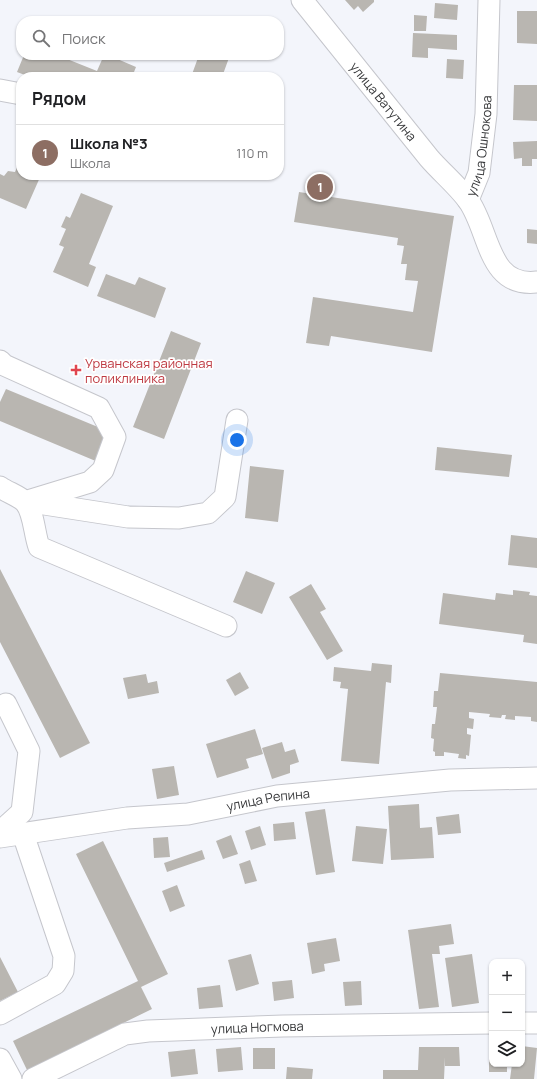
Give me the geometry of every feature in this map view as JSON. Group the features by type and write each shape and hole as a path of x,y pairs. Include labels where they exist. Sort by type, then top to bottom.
{"street":[{"name":"улица Ватутина","path":"302,0 440,171 468,200"},
{"name":"улица Ошнокова","path":"489,0 486,114 479,173 468,200 479,220 498,267 510,278 525,284 537,282"},
{"path":"0,90 16,93"},
{"path":"0,361 4,366 99,408 115,437 103,470 90,482 25,502"},
{"path":"0,487 25,502 128,517 179,518 208,512 225,497 237,420"},
{"path":"25,502 32,515 34,534 39,547 226,626"},
{"path":"0,832 22,812 29,750 6,704"},
{"name":"улица Репина","path":"0,837 127,818 188,814 278,796 450,780 537,778"},
{"path":"0,1014 55,984 63,971 64,956 23,834"},
{"path":"525,1023 537,1023"},
{"name":"улица Ногмова","path":"33,1079 125,1034 148,1031 283,1026 489,1024"},
{"path":"0,1058 11,1079"}],"building":[{"path":"345,0 374,0 374,2 363,12 358,6 354,10"},
{"path":"435,3 458,5 457,20 434,18"},
{"path":"517,11 537,11 537,44 517,43"},
{"path":"414,15 427,16 426,31 414,31"},
{"path":"413,33 457,35 457,50 428,48 428,58 412,57"},
{"path":"447,59 464,60 463,79 446,78"},
{"path":"22,60 70,60 97,71 102,60 120,60 136,67 134,72 17,72"},
{"path":"197,60 228,60 224,72 193,72"},
{"path":"514,85 537,85 537,121 513,120"},
{"path":"537,141 537,159 532,159 532,166 522,166 522,158 514,159 513,142"},
{"path":"16,170 16,180 39,180 26,209 0,198 0,174 4,176 8,171 15,172"},
{"path":"299,192 454,216 432,352 331,336 329,346 306,343 313,297 413,312 418,281 405,280 407,264 401,264 404,246 397,245 398,238 294,222"},
{"path":"81,193 113,206 89,264 96,267 88,287 53,272 64,247 59,245 66,229 61,227 66,216 70,218"},
{"path":"527,229 537,230 537,244 527,243"},
{"path":"106,274 135,285 139,277 166,288 155,318 97,296"},
{"path":"171,331 201,343 164,439 133,427"},
{"path":"6,389 110,432 98,462 0,421 0,402"},
{"path":"437,447 512,455 509,477 435,470"},
{"path":"250,466 284,470 278,522 245,518"},
{"path":"511,535 537,538 537,568 508,565"},
{"path":"0,569 90,743 60,758 0,642"},
{"path":"246,571 275,583 262,614 233,602"},
{"path":"311,584 326,609 320,612 343,651 327,660 289,597"},
{"path":"513,590 530,592 529,595 537,596 537,644 523,642 524,635 439,624 443,593 495,600 496,593 513,595"},
{"path":"372,663 392,665 391,683 386,682 379,764 341,761 348,689 340,688 341,682 333,681 334,667 371,671"},
{"path":"240,672 249,688 235,696 226,680"},
{"path":"440,673 537,682 537,722 531,721 531,717 515,716 515,720 505,719 506,715 502,715 501,718 489,717 490,714 469,712 469,718 474,719 473,729 467,728 467,734 471,735 469,756 466,755 466,759 458,758 459,754 444,752 444,756 435,756 435,752 433,751 434,739 431,738 432,724 435,724 437,707 433,707 434,691 438,691"},
{"path":"146,674 148,683 157,681 159,693 128,699 123,678"},
{"path":"255,729 263,754 246,759 249,768 217,778 206,744"},
{"path":"282,742 285,752 295,749 299,762 290,765 290,773 272,779 262,748"},
{"path":"174,766 179,795 157,799 152,769"},
{"path":"419,804 420,828 432,827 434,858 391,860 388,806"},
{"path":"325,809 335,872 316,875 305,812"},
{"path":"459,814 461,833 438,835 436,817"},
{"path":"294,822 296,839 274,841 273,824"},
{"path":"260,826 266,845 251,850 245,831"},
{"path":"356,826 387,829 383,864 352,861"},
{"path":"231,835 238,854 223,859 216,841"},
{"path":"168,837 170,857 154,858 153,838"},
{"path":"103,841 168,974 141,987 152,1009 27,1070 13,1041 138,981 76,854"},
{"path":"202,850 205,859 167,872 164,863"},
{"path":"250,860 257,881 245,884 239,864"},
{"path":"177,885 185,906 170,912 162,891"},
{"path":"451,924 454,944 439,946 440,954 432,954 439,1007 419,1009 408,930"},
{"path":"336,938 340,961 324,964 325,971 312,974 307,943"},
{"path":"251,954 259,984 236,991 228,960"},
{"path":"472,954 479,1003 452,1007 445,958"},
{"path":"0,957 18,992 0,1001"},
{"path":"292,980 294,998 274,1001 272,982"},
{"path":"361,981 362,1005 345,1006 343,982"},
{"path":"220,985 223,1007 199,1009 197,988"},
{"path":"525,1046 537,1048 534,1079 510,1079 512,1067 525,1067"},
{"path":"241,1047 243,1070 218,1072 216,1049"},
{"path":"419,1047 459,1047 460,1066 445,1066 445,1057 444,1079 383,1079 383,1070 418,1070"},
{"path":"253,1048 275,1048 275,1069 253,1069"},
{"path":"195,1049 198,1074 171,1077 168,1052"},
{"path":"287,1067 313,1069 312,1079 286,1079"},
{"path":"489,1067 507,1067 507,1072 489,1072"}],"place":[{"name":"Школа №3","path":"320,187"},
{"name":"Урванская районная поликлиника","path":"76,370"}]}
